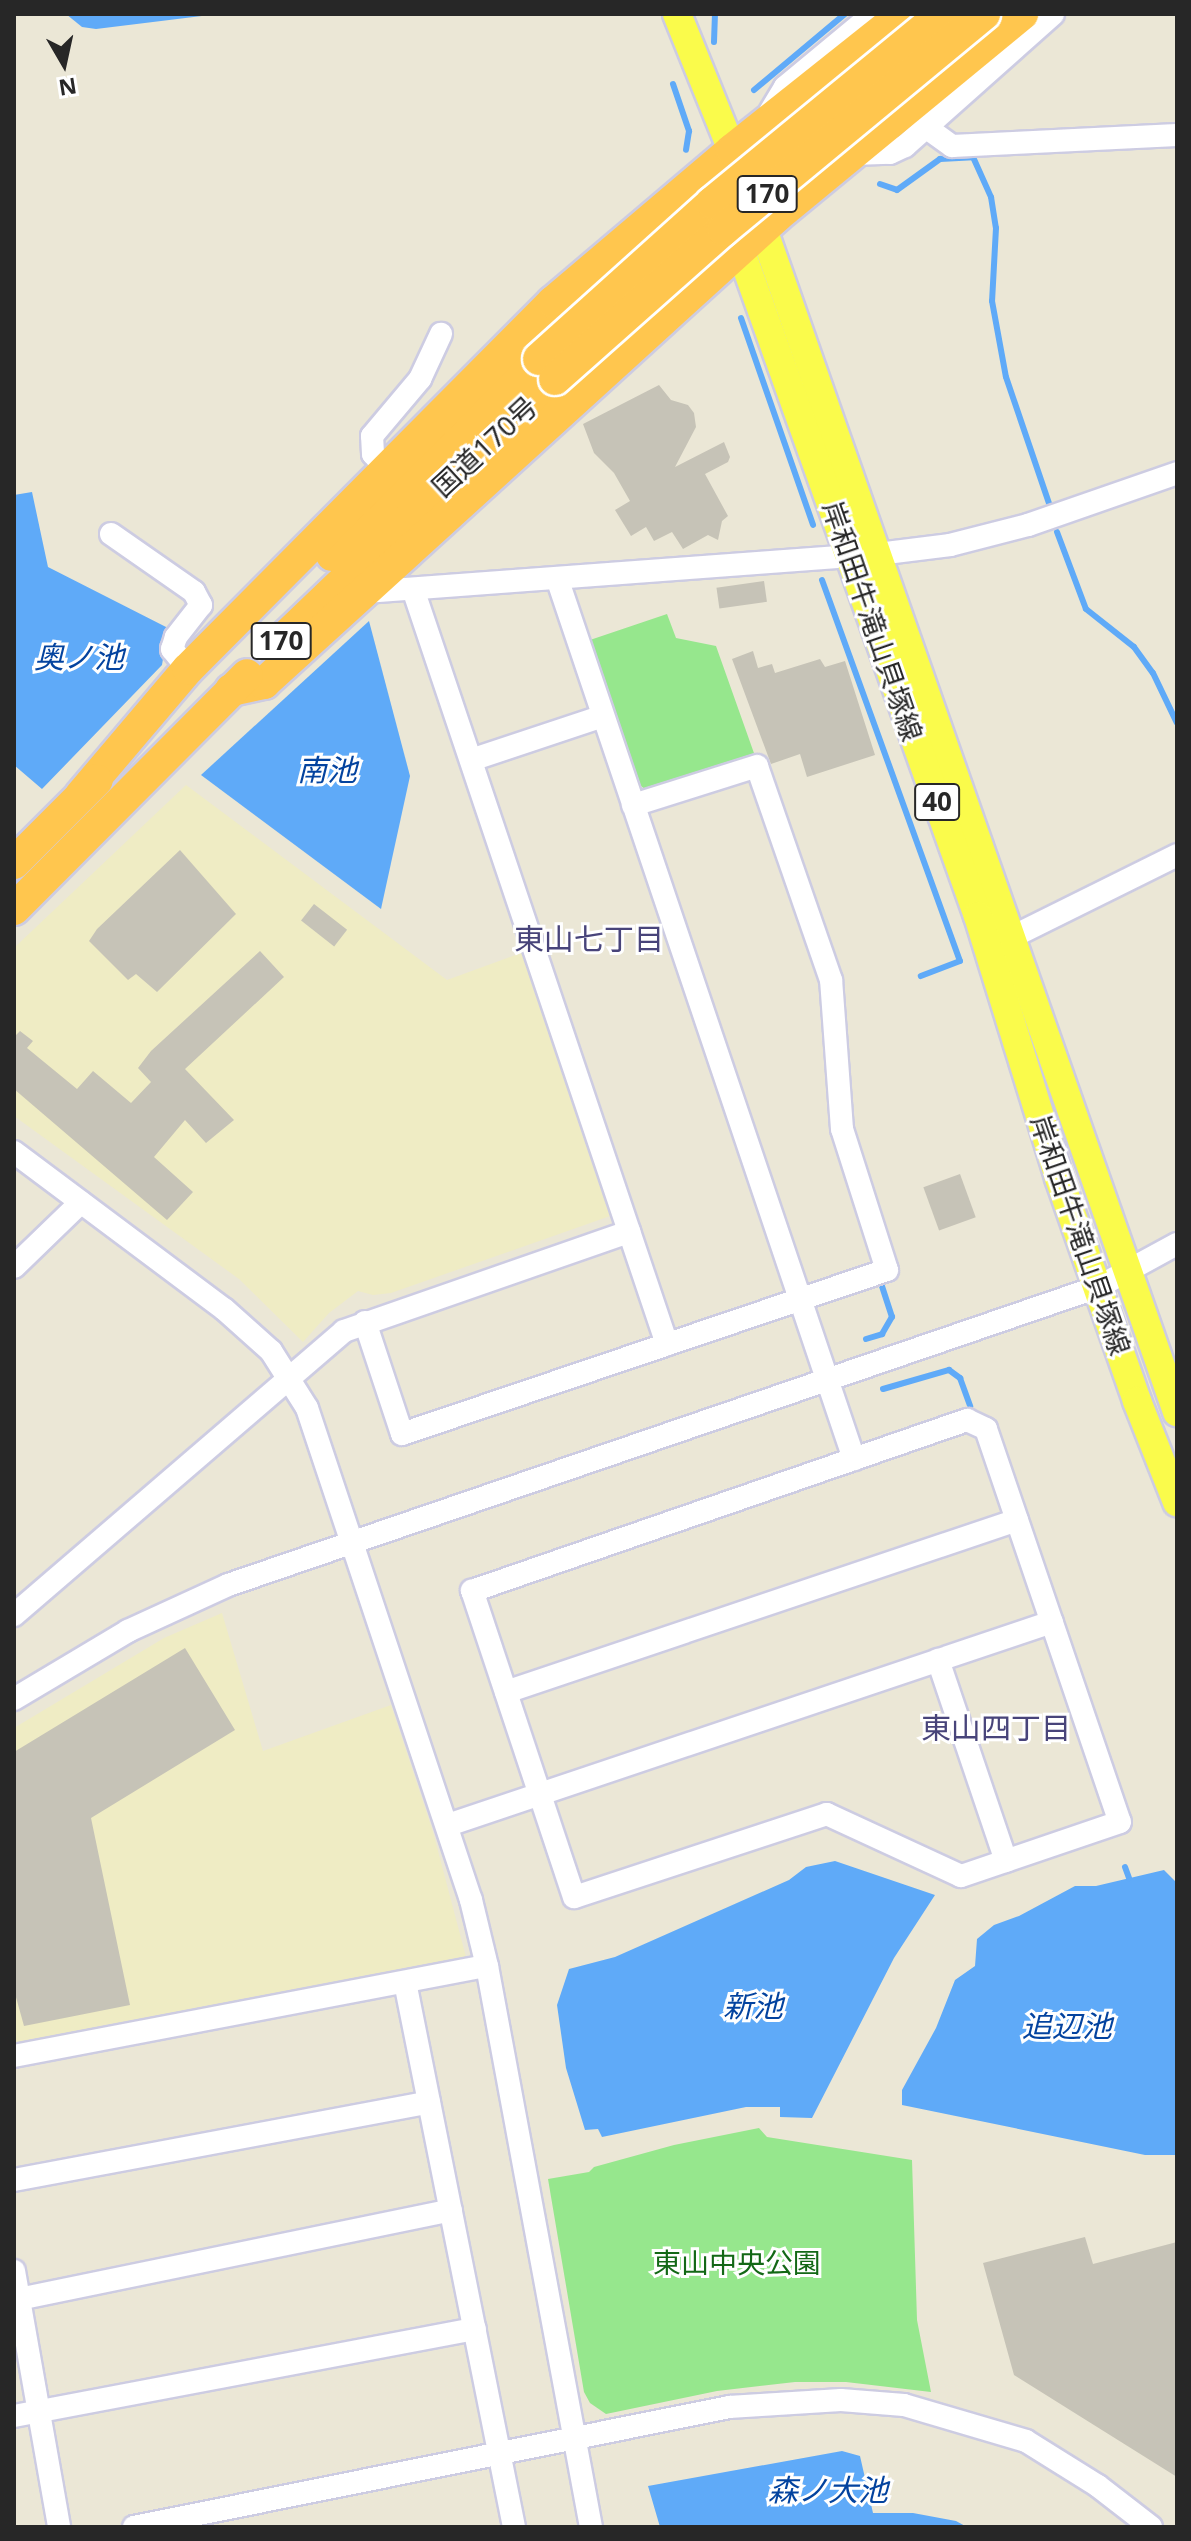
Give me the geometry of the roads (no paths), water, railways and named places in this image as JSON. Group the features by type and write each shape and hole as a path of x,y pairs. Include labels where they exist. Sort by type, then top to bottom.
{"highway":[{"path":"81,795 188,669 553,302 726,155 903,14"},
{"name":"国道170号","path":"14,909 712,203 942,14"},
{"path":"231,690 264,683 764,228 1007,16"},
{"name":"国道170号","path":"14,863 81,795 547,369 723,230 1007,16"}],"main road":[{"name":"岸和田牛滝山貝塚線","path":"677,14 710,99 726,155 741,252 864,555 1012,937 1177,1412"},
{"name":"岸和田牛滝山貝塚線","path":"726,155 764,228 1059,1178 1177,1502"}],"street":[{"path":"762,127 785,87 873,14"},
{"path":"852,154 890,153 927,128 1053,14"},
{"path":"927,128 952,146 1177,135"},
{"path":"387,470 373,454 372,436 420,379 441,334"},
{"path":"365,592 864,555 950,545 1028,525 1177,473"},
{"path":"111,534 194,592 201,605 176,637 172,649 188,669"},
{"path":"557,578 854,1459"},
{"path":"413,589 667,1344"},
{"path":"471,760 603,716"},
{"path":"365,1322 402,1434 887,1270 842,1129 831,980 757,766 633,805"},
{"path":"1012,937 1177,855"},
{"path":"14,1152 224,1309 271,1351 291,1378 307,1408 448,1825 487,1966 591,2527"},
{"path":"14,1267 81,1202"},
{"path":"14,1615 344,1331 629,1232"},
{"path":"14,1699 142,1625 228,1585 1098,1287 1177,1244"},
{"path":"967,1420 986,1429 1120,1822 961,1876 827,1814 574,1897 472,1591 854,1459 967,1420"},
{"path":"506,1692 1017,1520"},
{"path":"448,1825 1052,1622"},
{"path":"938,1660 1006,1861"},
{"path":"14,2056 487,1966"},
{"path":"405,1982 514,2527"},
{"path":"14,2180 429,2102"},
{"path":"16,2300 451,2210"},
{"path":"14,2271 16,2300 59,2527"},
{"path":"14,2416 475,2329"},
{"path":"134,2527 729,2407 841,2400 904,2405 1026,2441 1087,2479 1151,2527"}],"water":[{"path":"66,14 218,14 96,29 82,27"},
{"name":"奥ノ池","path":"32,492 48,567 168,628 162,665 42,789 14,765 14,495"},
{"name":"南池","path":"369,621 410,776 381,909 201,775"},
{"name":"新池","path":"835,1861 935,1895 894,1958 812,2118 780,2117 780,2107 746,2107 602,2137 598,2129 585,2130 566,2068 557,2005 569,1969 615,1957 789,1880 806,1867"},
{"name":"追辺池","path":"1164,1870 1177,1883 1177,2155 1145,2155 902,2105 902,2090 936,2028 955,1980 975,1966 977,1939 994,1925 1019,1916 1075,1886 1096,1886"},
{"name":"森ノ大池","path":"842,2451 860,2456 873,2513 913,2513 956,2521 967,2527 660,2527 648,2486"}],"waterway":[{"path":"714,42 715,14"},
{"path":"754,90 845,14"},
{"path":"673,84 689,131 686,150"},
{"path":"880,184 897,190 940,159 973,157 991,197 996,228 992,301 1006,377 1050,506"},
{"path":"741,318 813,525"},
{"path":"1057,532 1086,609 1134,647 1153,673 1177,723"},
{"path":"822,580 960,961 921,976"},
{"path":"866,1339 882,1334 892,1317 881,1284"},
{"path":"883,1389 949,1370 960,1378 970,1406"},
{"path":"1125,1867 1129,1878"}],"district":[{"name":"東山七丁目","path":"589,939"},
{"name":"東山四丁目","path":"996,1728"}],"park label":[{"name":"東山中央公園","path":"737,2262"}]}
